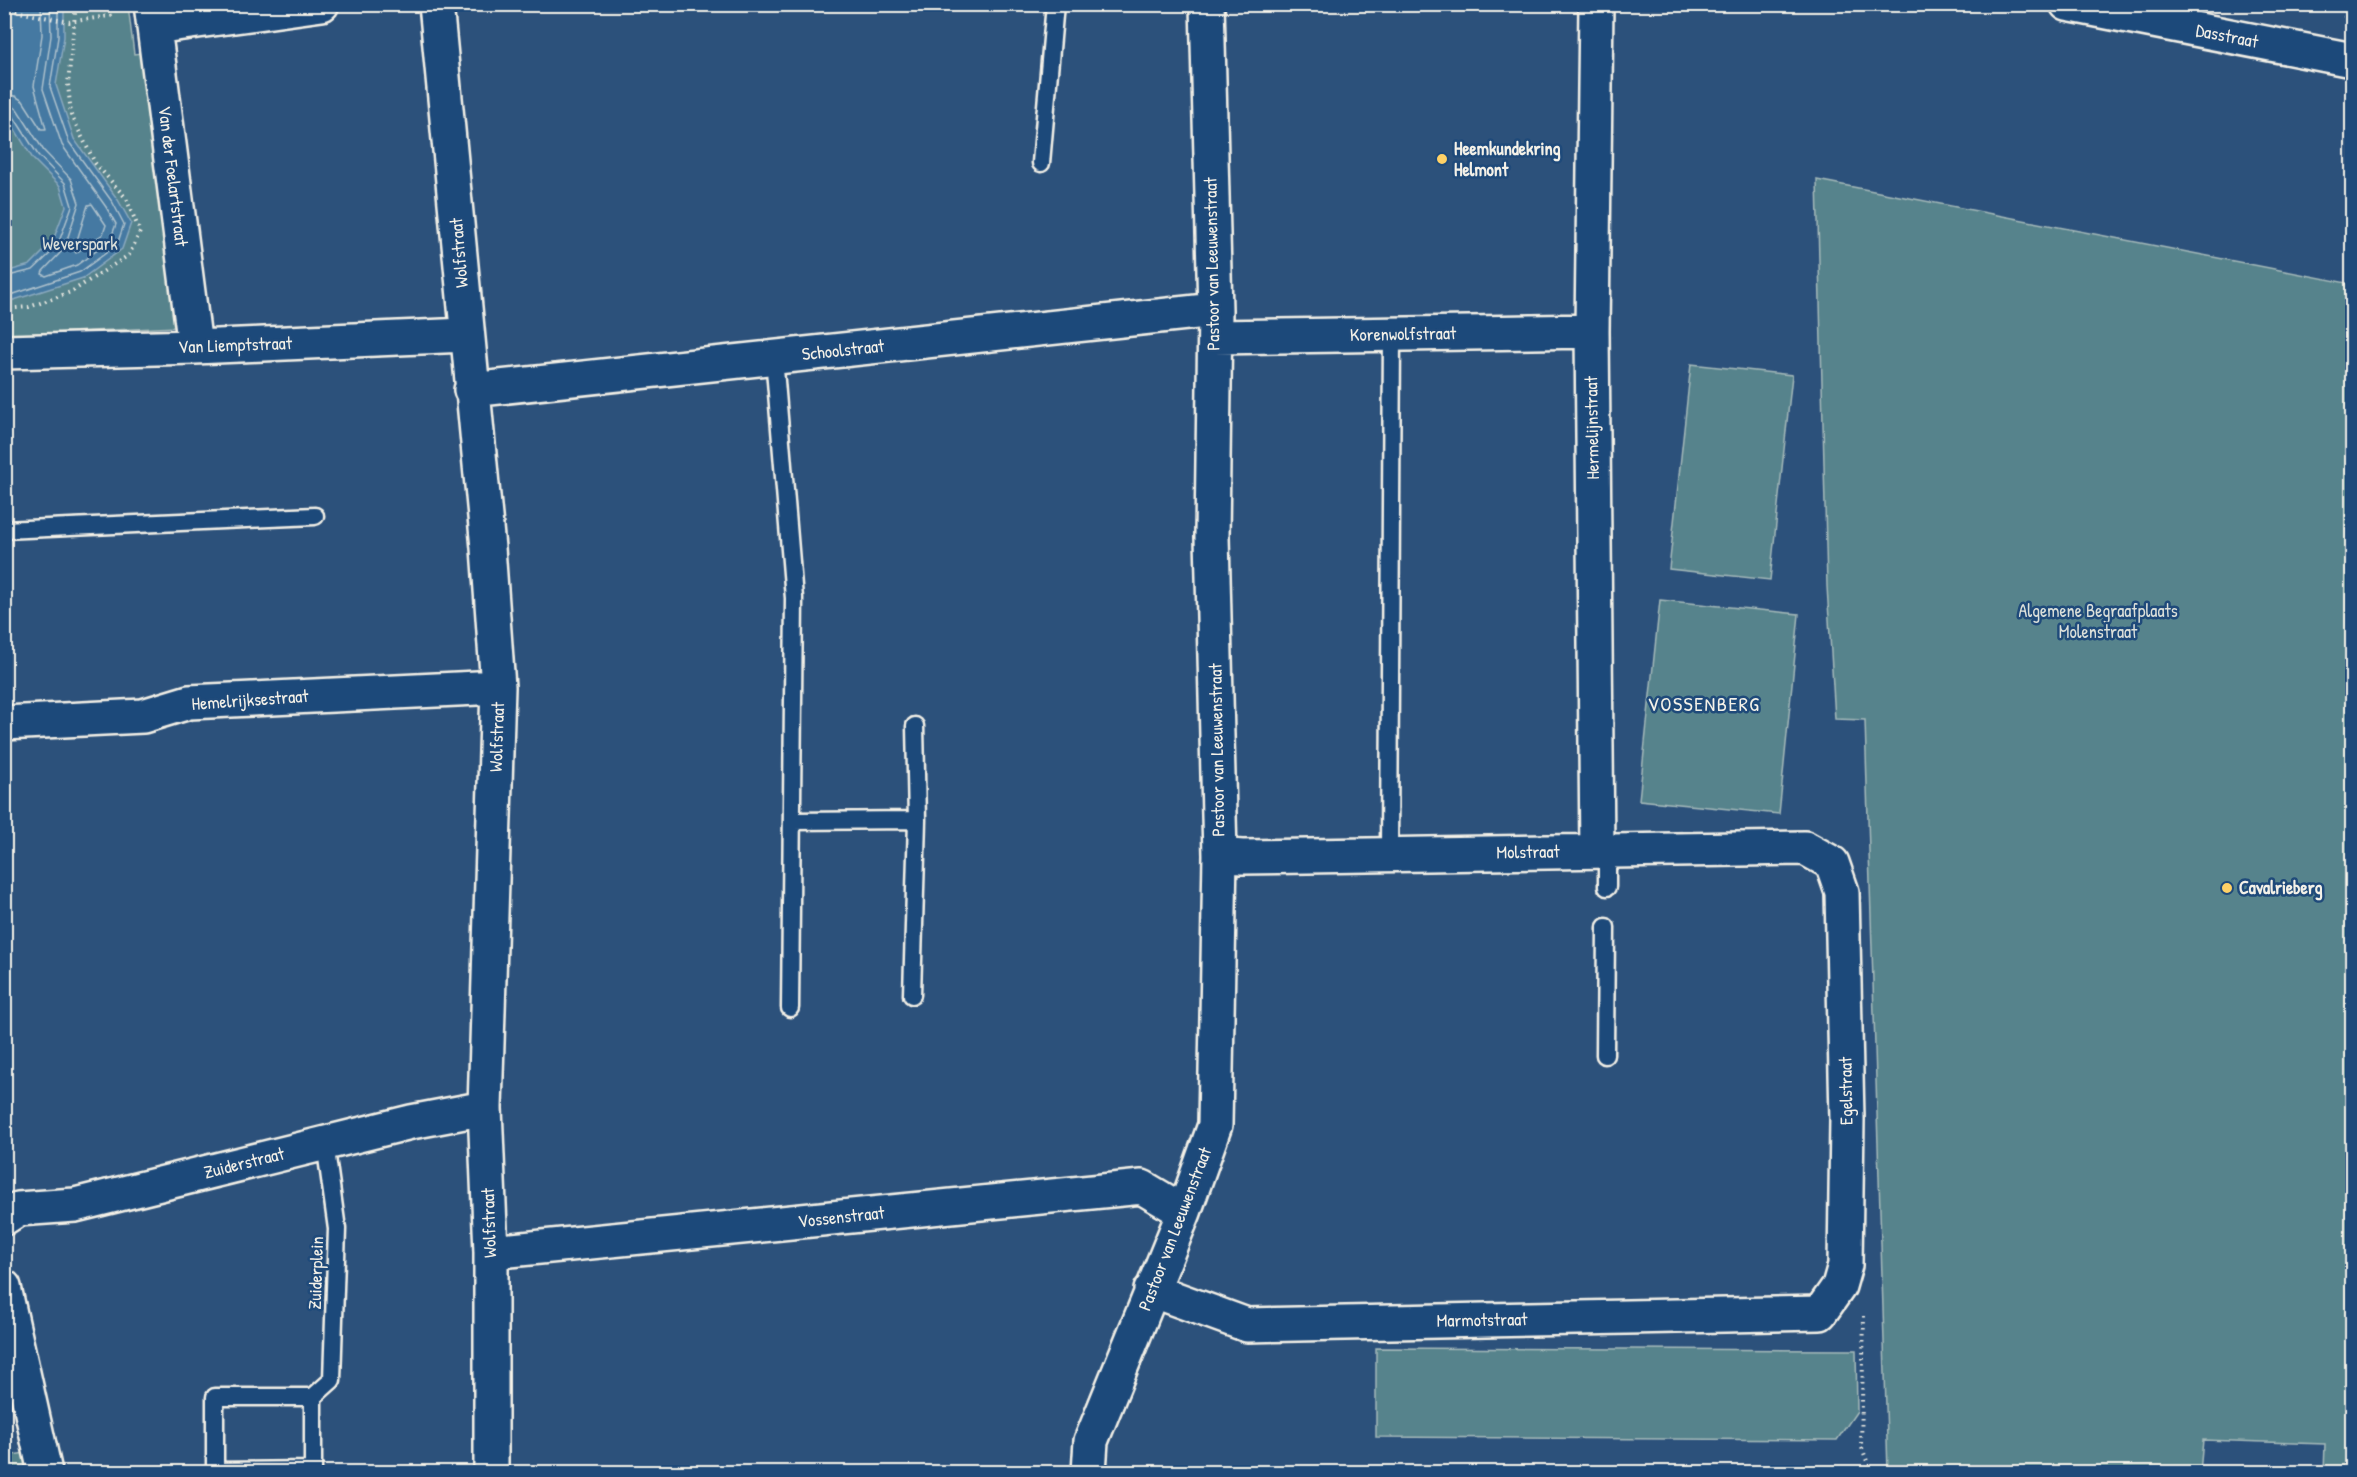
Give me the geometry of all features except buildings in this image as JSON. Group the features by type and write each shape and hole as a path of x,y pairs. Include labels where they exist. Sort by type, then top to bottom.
{"street":[{"path":"152,13 322,4"},
{"name":"Wolfstraat","path":"436,4 471,390 488,548 498,687 485,1108 491,1252 491,1473"},
{"name":"Pastoor van Leeuwenstraat","path":"1089,1473 1091,1441 1184,1212 1215,1125 1220,855 1212,537 1215,323 1206,4"},
{"name":"Hermelijnstraat","path":"1596,4 1592,331 1602,851"},
{"name":"Dasstraat","path":"2067,4 2352,60"},
{"name":"Van der Foelartstraat","path":"152,13 195,347"},
{"name":"Korenwolfstraat","path":"1215,323 1392,334 1592,331"},
{"name":"Schoolstraat","path":"471,390 774,357 1215,323"},
{"name":"Van Liemptstraat","path":"4,352 195,347 466,335"},
{"name":"Hemelrijksestraat","path":"4,723 143,716 189,702 498,687"},
{"name":"Molstraat","path":"1220,855 1805,848 1832,863"},
{"name":"Egelstraat","path":"1820,1313 1839,1286 1845,1265 1847,1119 1842,892 1832,863"},
{"name":"Zuiderstraat","path":"4,1218 18,1209 75,1204 411,1122 485,1108"},
{"name":"Vossenstraat","path":"491,1252 1142,1187 1184,1212"},
{"path":"4,1287 45,1473"},
{"name":"Marmotstraat","path":"1151,1290 1247,1325 1820,1313"}],"lane":[{"path":"1041,163 1056,4"},
{"path":"1389,853 1392,334"},
{"path":"774,357 794,598 789,1008"},
{"path":"4,530 315,516"},
{"path":"912,995 917,820 915,726"},
{"path":"792,821 917,820"},
{"path":"1602,851 1607,887"},
{"path":"1605,1055 1606,927"},
{"name":"Zuiderplein","path":"313,1397 332,1380 337,1229 325,1143"},
{"path":"215,1397 313,1397 313,1470 215,1471 215,1397"}],"path":[{"path":"4,309 29,306 71,292 129,255 140,232 126,198 96,163 71,115 68,84 71,22 76,4"},
{"path":"4,9 71,22 152,13"},
{"path":"1820,1313 1864,1314 1861,1445 1870,1473"}],"green space":[{"name":"Weverspark","path":"4,5 128,5 134,54 141,53 177,327 5,335"},
{"name":"Algemene Begraafplaats Molenstraat","path":"1817,180 2352,284 2352,1472 2324,1472 2325,1444 2203,1440 2200,1472 1888,1472 1865,720 1835,719 1827,586"},
{"path":"1691,364 1792,375 1770,580 1669,569"},
{"path":"1660,600 1799,614 1779,814 1639,800"},
{"path":"1376,1348 1856,1350 1857,1411 1837,1440 1376,1437"},
{"path":"26,1453 29,1472 5,1472 5,1456"}],"water":[{"path":"5,4 64,5 64,37 56,85 74,139 118,200 131,223 122,249 83,278 14,300 5,300 5,272 30,265 52,243 66,206 60,186 33,159 5,113"}],"place":[{"name":"Heemkundekring Helmont","path":"1442,159"},
{"name":"Cavalrieberg","path":"2227,888"}],"district":[{"name":"VOSSENBERG","path":"1704,704"}]}
